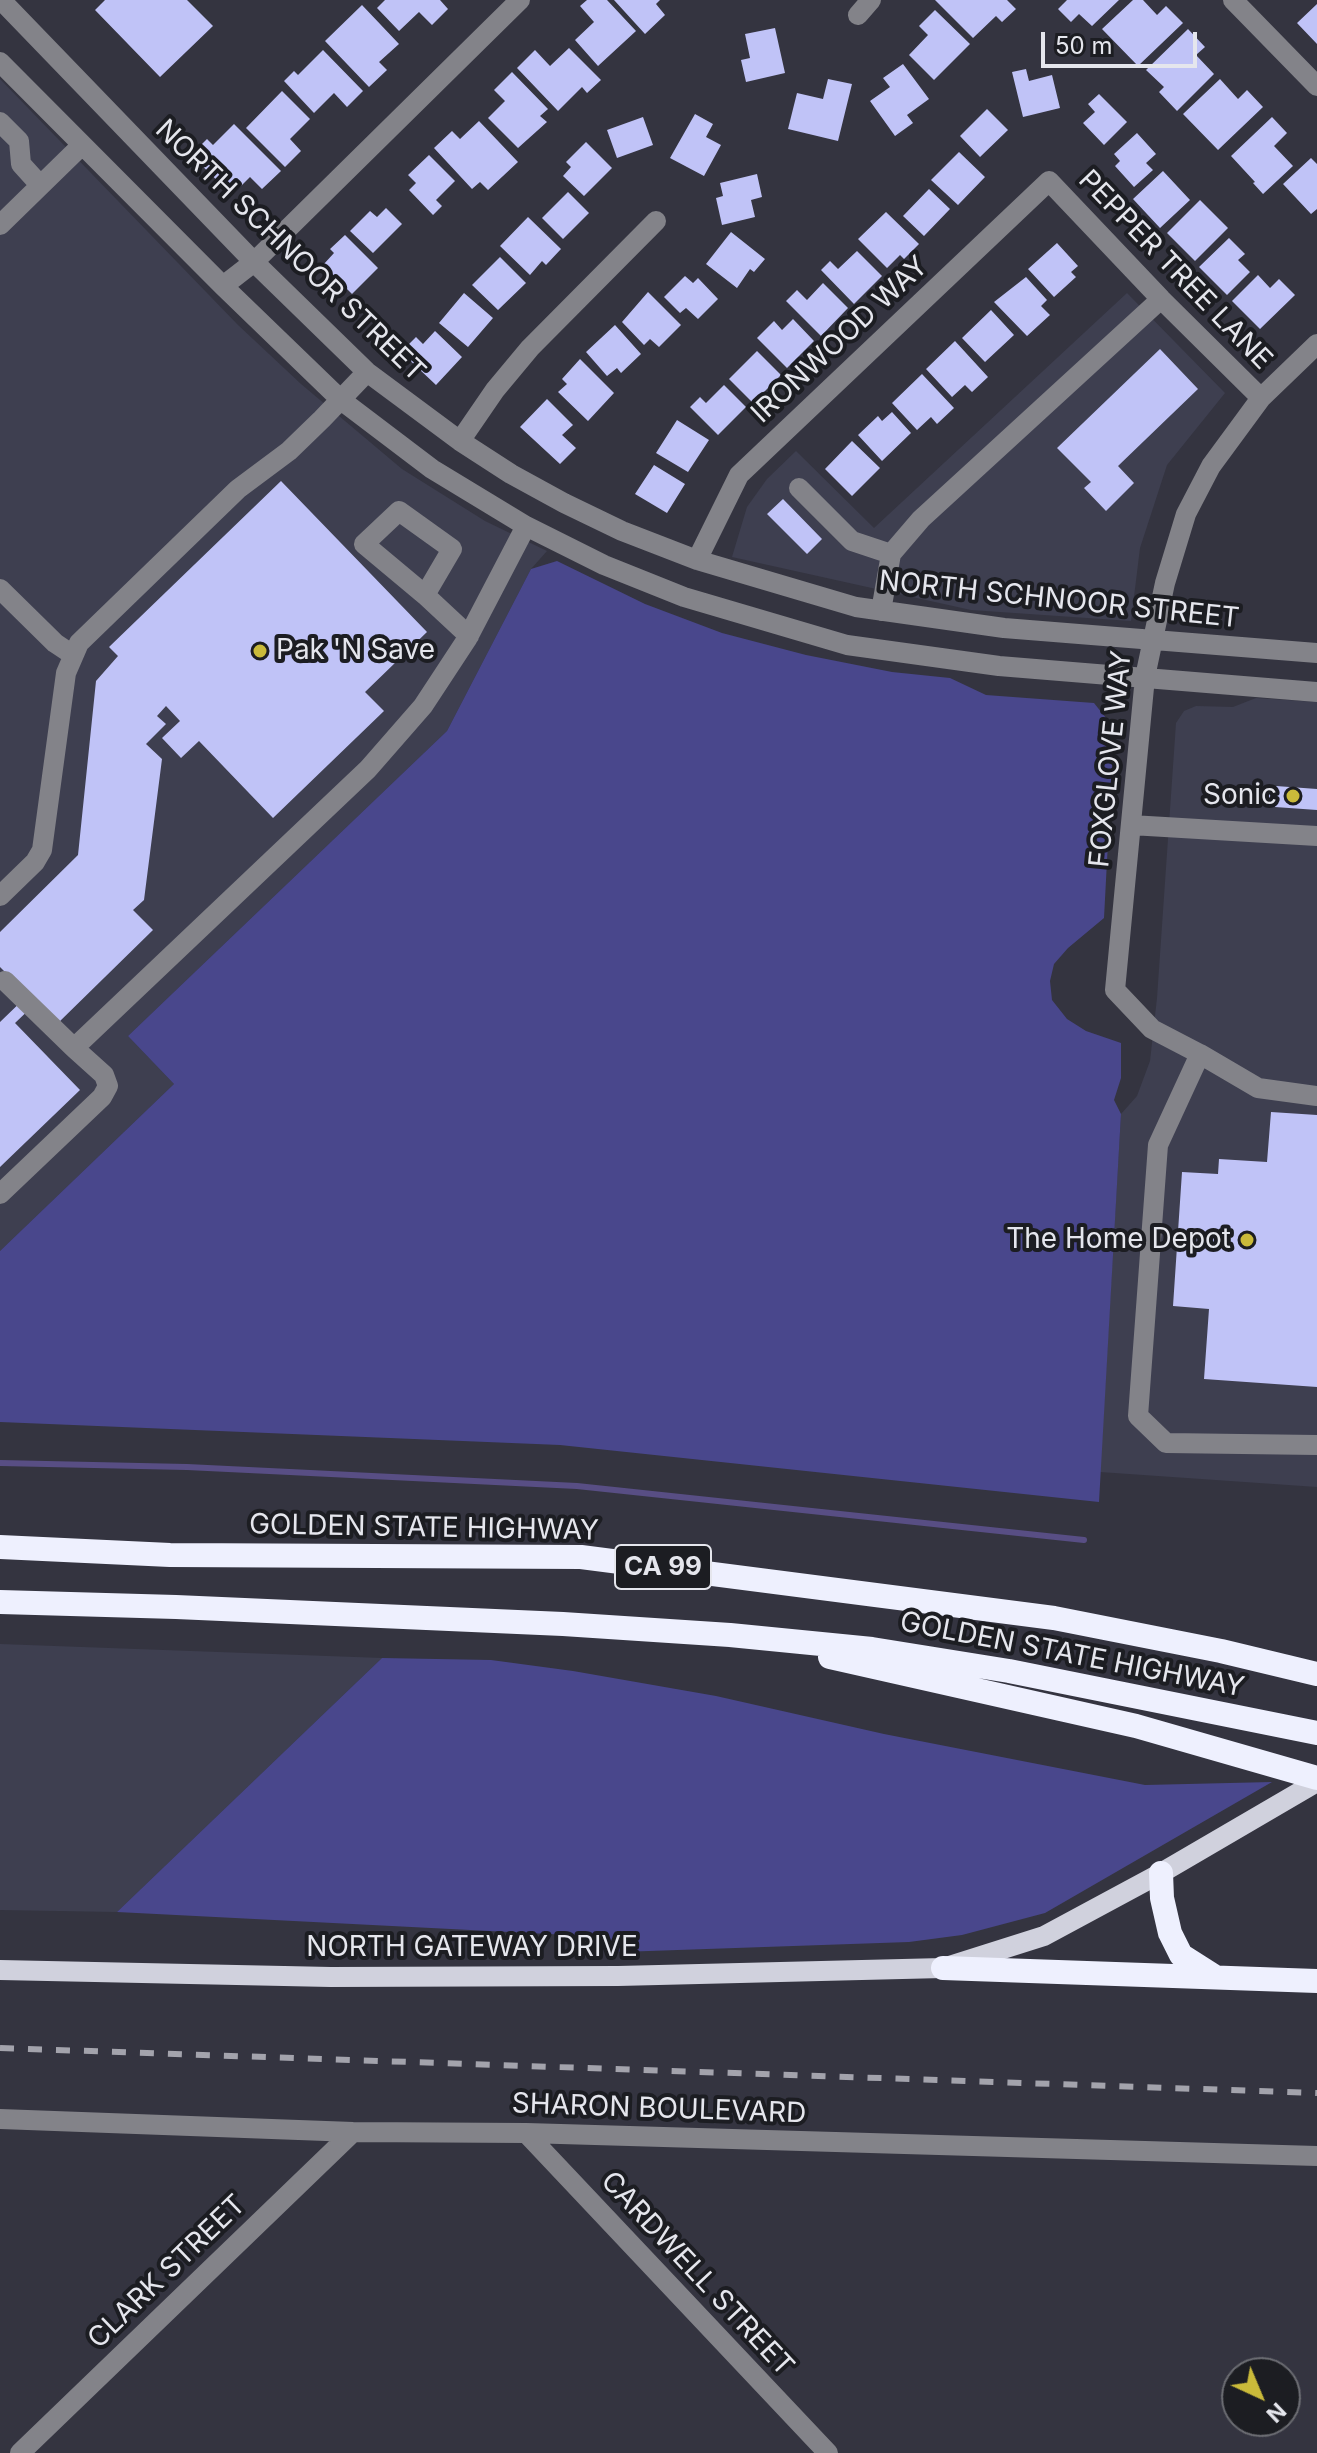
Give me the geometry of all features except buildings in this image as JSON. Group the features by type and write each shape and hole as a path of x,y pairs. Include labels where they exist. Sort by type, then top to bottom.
{"highway":[{"name":"GOLDEN STATE HIGHWAY","path":"0,1547 170,1555 581,1557 1054,1618 1221,1651 1317,1674"},
{"name":"GOLDEN STATE HIGHWAY","path":"0,1602 563,1624 730,1635 872,1649 1009,1671 1317,1733"},
{"path":"730,1635 1136,1726 1317,1780"},
{"path":"1161,1873 1162,1898 1170,1933 1181,1955 1216,1977"},
{"path":"943,1968 1317,1981"}],"main road":[{"name":"NORTH GATEWAY DRIVE","path":"0,1970 331,1977 506,1977 943,1968 1044,1936 1161,1873 1317,1780"}],"street":[{"name":"NORTH SCHNOOR STREET","path":"1,0 254,262 367,372 460,441 564,503 622,531 697,560 856,607 1004,628 1317,653"},
{"path":"223,286 254,262 520,0"},
{"path":"1242,3 1317,86"},
{"path":"0,62 341,400 432,469 526,526 604,565 684,597 847,645 999,666 1317,692"},
{"path":"0,122 19,141 21,164 40,185"},
{"path":"0,225 82,145"},
{"name":"PEPPER TREE LANE","path":"1049,181 1261,398"},
{"name":"IRONWOOD WAY","path":"697,560 739,475 1049,181"},
{"path":"460,441 495,390 530,348 656,221"},
{"path":"881,611 891,554 921,519 1161,299"},
{"name":"FOXGLOVE WAY","path":"1200,1054 1152,1029 1115,990 1145,677 1165,583 1186,514 1211,466 1261,398 1317,344"},
{"path":"0,896 35,862 42,850 66,673 79,643 238,489 289,451 367,372"},
{"path":"799,488 852,541 891,554"},
{"path":"74,1048 368,769 423,706 469,636 526,526"},
{"path":"0,589 55,643 73,655"},
{"path":"425,595 469,636"},
{"path":"1131,825 1317,836"},
{"path":"0,1194 102,1097 108,1086 104,1075 2,981"},
{"path":"1317,1096 1258,1088 1200,1054 1158,1145 1138,1416 1166,1443 1317,1445"},
{"name":"SHARON BOULEVARD","path":"0,2119 353,2132 526,2133 1317,2156"},
{"name":"CLARK STREET","path":"20,2453 353,2132"},
{"name":"CARDWELL STREET","path":"526,2133 828,2453"}],"shaded area":[{"path":"0,79 238,325 301,384 402,469 485,521 547,551 531,569 447,731 128,1036 174,1084 0,1251"},
{"path":"1127,293 1225,393 1167,465 1140,548 1131,621 971,610 732,557 747,507 767,479 796,451 874,528"},
{"path":"557,561 645,604 722,633 806,655 892,672 950,678 986,695 1094,703 1114,728 1104,918 1054,964 1050,981 1052,1000 1067,1019 1086,1031 1121,1043 1121,1078 1114,1100 1121,1114 1099,1502 560,1445 0,1422 0,1251 174,1084 128,1036 447,731 531,569"},
{"path":"1256,698 1317,702 1317,1487 1100,1472 1121,1114 1137,1096 1150,1061 1176,723 1184,711 1196,706 1233,707"},
{"path":"0,1644 382,1658 117,1912 0,1910"},
{"path":"382,1658 491,1660 573,1671 716,1696 884,1734 1145,1785 1272,1782 1045,1913 962,1935 909,1942 620,1952 588,1936 117,1912"}],"waterway":[{"path":"0,1463 187,1467 577,1486 1084,1540"}],"railway":[{"path":"0,2048 1317,2093"}],"place":[{"name":"Pak 'N Save","path":"260,651"},
{"name":"Sonic","path":"1293,796"},
{"name":"The Home Depot","path":"1247,1240"}]}
